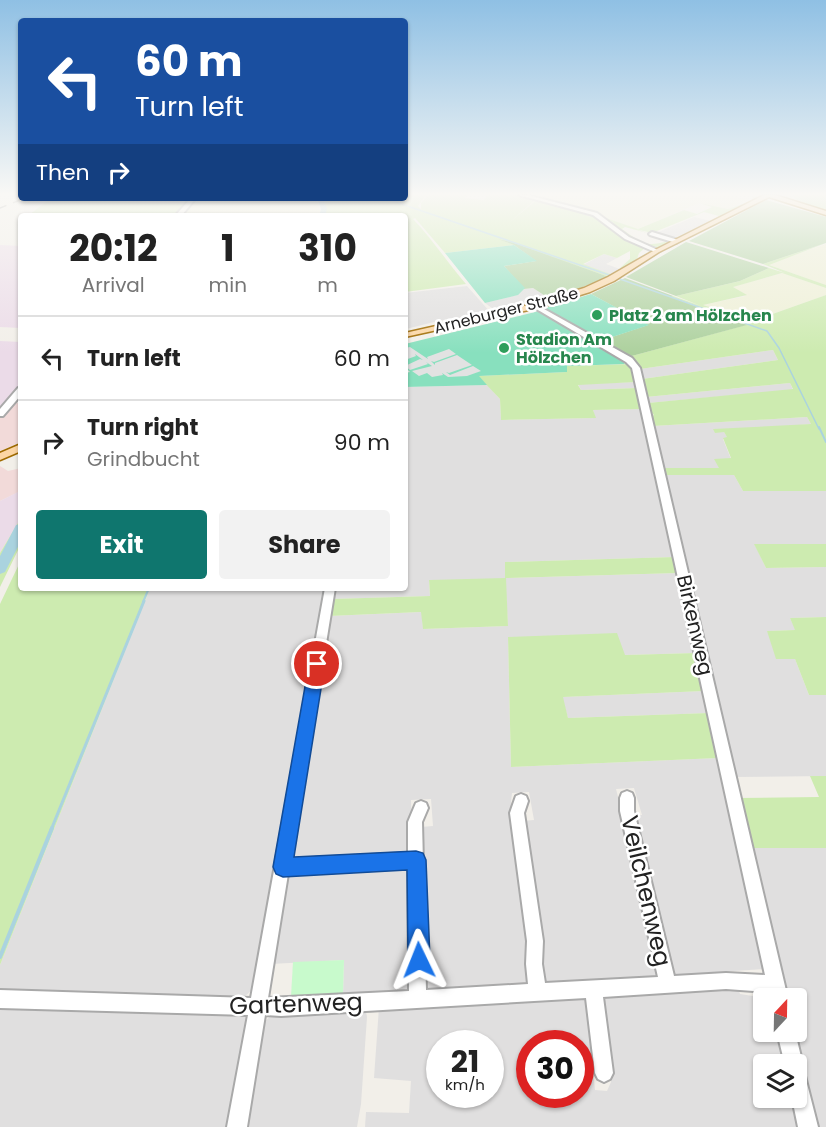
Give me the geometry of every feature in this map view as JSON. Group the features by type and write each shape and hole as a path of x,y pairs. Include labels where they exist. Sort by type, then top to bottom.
{"main road":[{"name":"Arneburger Straße","path":"408,334 535,306 587,290 614,278 663,248"},
{"path":"0,457 18,448"}],"street":[{"path":"649,248 657,251"},
{"name":"Birkenweg","path":"535,306 629,360 636,368 776,988"},
{"path":"0,414 18,393"},
{"path":"237,1127 329,591"},
{"name":"Veilchenweg","path":"627,798 627,811 668,984"},
{"path":"521,801 517,813 535,941 534,964 538,992"},
{"path":"418,998 415,822 421,808"},
{"path":"283,867 416,860"},
{"name":"Gartenweg","path":"0,999 258,1008 734,981 761,988"},
{"path":"592,989 604,1073"},
{"path":"804,1108 808,1127"}],"shaded area":[{"path":"0,248 18,248 18,328 0,327"},
{"path":"604,254 617,258 606,264 620,269 613,275 583,265"},
{"path":"467,286 491,313 438,321 408,328 408,293"},
{"path":"533,288 550,299 496,311 485,303 517,295 524,289"},
{"path":"0,341 18,342 18,388 0,408"},
{"path":"408,347 428,359 427,357 449,349 456,354 431,361 435,365 435,363 457,355 472,365 446,372 450,375 473,366 481,371 467,376 448,377 442,373 443,375 432,377 427,373 419,376 412,371 432,366 426,362 428,364 410,370 408,365 420,359 423,360 415,354 416,356 408,359"},
{"path":"773,350 778,360 642,379 640,369"},
{"path":"636,382 637,388 581,390 578,384"},
{"path":"790,383 793,390 648,403 646,397"},
{"path":"487,385 500,399 501,420 595,418 593,410 642,409 675,557 505,562 505,578 678,573 696,653 624,655 508,637 511,767 718,758 765,969 674,975 631,815 642,815 634,788 616,789 654,939 649,940 659,976 546,982 522,821 534,820 529,792 512,793 511,802 528,924 529,983 428,989 421,827 433,826 431,799 411,800 412,853 291,859 295,819 320,671 325,669 326,661 322,658 329,616 422,612 423,629 508,626 505,579 429,581 430,596 332,599 333,591 408,591 408,387"},
{"path":"14,403 18,403 18,443 0,451 0,418"},
{"path":"807,417 811,424 724,432 728,438 723,439 731,459 715,460 720,468 663,468 653,426"},
{"path":"0,466 8,471 18,469 18,492 0,501"},
{"path":"664,475 734,475 743,491 826,491 826,544 755,545 766,568 826,567 826,617 790,618 796,630 767,631 795,659 809,695 826,695 826,776 734,777"},
{"path":"18,492 18,523 0,553 0,501"},
{"path":"149,591 324,591 254,988 240,1001 0,991 0,965"},
{"path":"704,691 709,713 568,718 562,697"},
{"path":"751,848 826,848 826,1127 816,1127 807,1088 807,1054 799,1054 796,1042 807,1042 807,988 783,988"},
{"path":"413,867 410,990 343,994 344,960 271,964 276,928 280,927 289,873"},
{"path":"737,985 740,994 753,996 753,1042 781,1042 784,1054 753,1054 753,1108 796,1108 800,1127 365,1127 366,1112 409,1113 411,1081 374,1078 379,1007 582,996 587,998 592,1030 516,1030 516,1108 594,1108 594,1081 595,1090 607,1091 611,1082 599,994"},
{"path":"0,1007 248,1016 228,1127 0,1127"},
{"path":"365,1007 367,1017 361,1104 357,1127 243,1127 259,1028 273,1013"}],"green space":[{"path":"408,248 437,248 466,284 408,292"},
{"path":"440,248 492,248 445,253"},
{"name":"Stadion Am Hölzchen","path":"492,248 518,248 537,261 504,266 525,288 518,295 485,303 445,253"},
{"path":"518,248 527,248 609,277 550,299 533,288 524,289 504,266 536,261"},
{"path":"524,248 645,248 639,253 637,259 623,269 620,268 630,259 630,251 617,258 604,254 583,264 613,275 609,277"},
{"path":"676,248 704,248 769,268 740,281 676,296 626,277"},
{"path":"710,248 812,248 763,264"},
{"path":"814,248 769,265 826,285 826,288 782,273 733,287 747,295 703,305 753,321 826,295 826,491 743,491 734,475 664,475 663,468 719,468 714,459 731,458 723,438 727,437 724,432 715,433 713,429 811,424 807,417 653,426 651,417 654,415 648,403 793,389 790,383 646,397 642,379 778,360 773,350 640,369 628,357 746,325 669,297 673,296 701,306 676,296 740,281 769,268 785,273 763,264"},
{"path":"816,248 826,248 826,285 769,265"},
{"path":"783,273 826,288 826,295 753,321 702,305 746,296 732,287"},
{"path":"625,278 747,325 628,357 600,341 648,325 591,294"},
{"name":"Stadion Am Hölzchen","path":"591,294 649,325 600,341 545,308"},
{"name":"Stadion Am Hölzchen","path":"539,311 625,364 567,366 567,372 479,376 487,385 408,387 408,372 410,372 408,370 408,343"},
{"path":"631,364 636,382 578,385 581,390 637,388 642,409 593,410 596,418 501,420 500,399 478,376 567,372 567,366"},
{"path":"18,523 18,550 0,587 0,553"},
{"path":"754,544 826,544 826,567 766,568"},
{"path":"675,557 678,573 506,578 508,626 423,629 421,612 329,616 332,599 430,596 429,580 505,578 505,562"},
{"path":"18,566 18,591 149,591 0,965 0,604"},
{"path":"826,617 826,695 809,695 795,659 776,659 767,631 795,630 790,618"},
{"path":"617,633 625,655 696,653 704,691 563,697 568,718 709,713 718,758 511,767 508,637"},
{"path":"810,776 826,776 826,848 751,848 739,798 819,797"},
{"path":"344,960 343,994 291,996 293,962"}],"waterway":[{"path":"529,248 612,276"},
{"path":"617,278 767,331 779,348 819,429"},
{"path":"819,427 826,442"},
{"path":"0,569 18,534"},
{"path":"143,602 148,591"},
{"path":"51,830 144,601"},
{"path":"0,957 52,828"}],"place":[{"name":"Platz 2 am Hölzchen","path":"597,315"},
{"name":"Stadion Am Hölzchen","path":"504,348"}],"route":[{"path":"317,664 283,867 416,860 419,960"}]}
